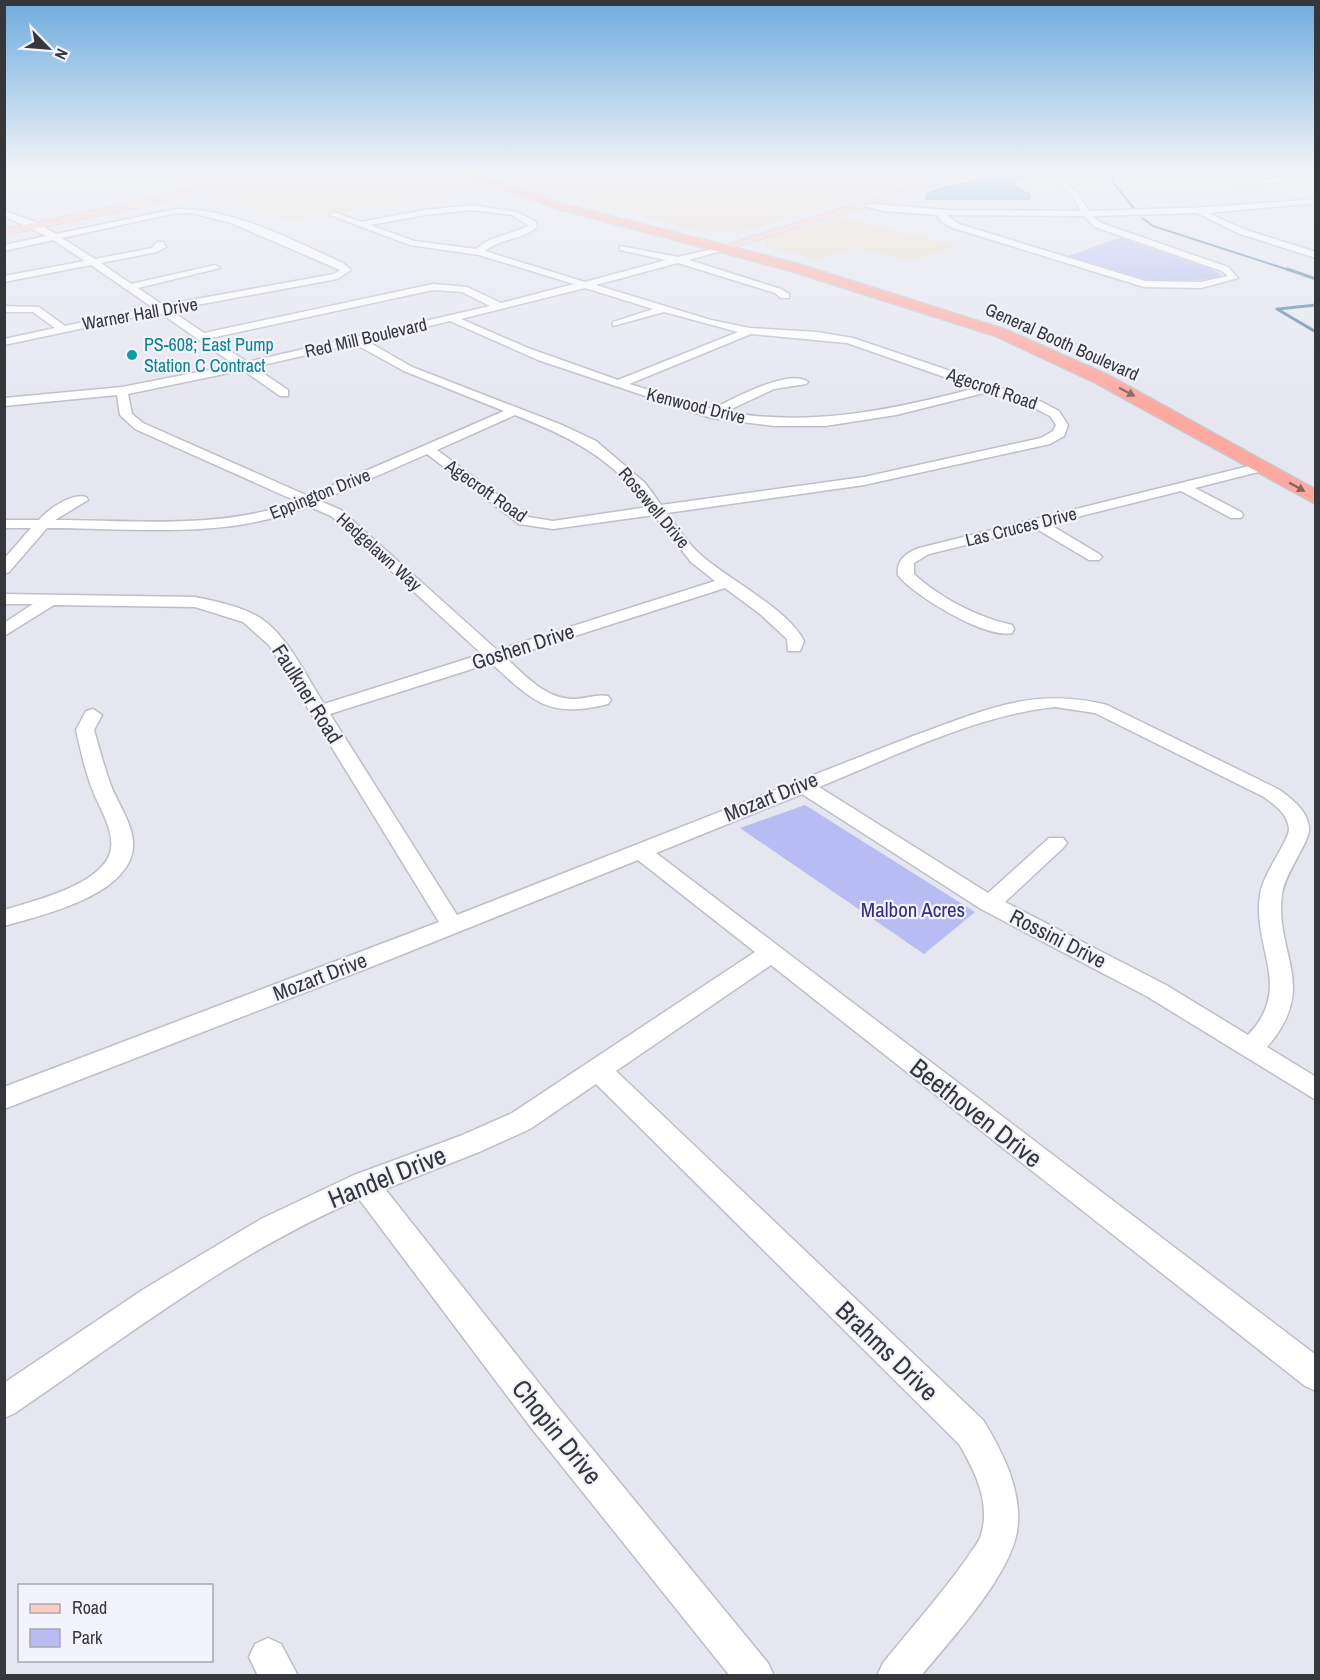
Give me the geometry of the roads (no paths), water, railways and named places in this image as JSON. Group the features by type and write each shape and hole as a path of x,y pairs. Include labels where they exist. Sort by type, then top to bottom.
{"highway":[{"name":"General Booth Boulevard","path":"748,251 898,298 1025,343 1112,384 1316,498"},
{"name":"General Booth Boulevard","path":"759,251 818,264 977,313 1057,344 1150,387"}],"street":[{"path":"76,251 284,393"},
{"path":"4,279 147,251"},
{"name":"Warner Hall Drive","path":"4,342 326,278 346,270 306,251"},
{"name":"Agecroft Road","path":"428,449 508,510 532,524 562,525 900,474 1045,441 1062,428 1060,419 1046,408 849,340 817,335 750,331 663,309 473,251"},
{"path":"638,251 673,259 778,291 784,296"},
{"name":"Red Mill Boulevard","path":"4,402 63,391 122,391 176,382 501,307 699,251"},
{"path":"1036,251 1144,284 1171,287 1201,285 1233,278 1233,274 1225,269 1173,251"},
{"path":"129,287 215,268"},
{"path":"201,337 433,287 464,290 501,307"},
{"path":"4,309 35,309 63,329"},
{"path":"617,324 663,309"},
{"name":"Kenwood Drive","path":"451,318 508,346 618,384 711,414 764,422 825,422 988,388"},
{"path":"618,384 750,331"},
{"name":"Rosewell Drive","path":"357,340 408,369 575,436 605,454 640,486 680,542 766,611 794,637 796,641 794,648"},
{"path":"711,414 771,386 802,382"},
{"name":"Hedgelawn Way","path":"122,391 124,411 139,426 311,499 336,513 537,695 552,702 577,705 602,700"},
{"name":"Eppington Drive","path":"4,524 233,522 268,515 311,499 515,411"},
{"name":"Las Cruces Drive","path":"1006,629 979,622 918,585 906,575 906,565 909,560 924,551 1261,467"},
{"path":"1182,486 1236,515"},
{"path":"4,569 59,510 81,500"},
{"path":"1037,523 1094,557"},
{"name":"Goshen Drive","path":"318,712 727,582"},
{"name":"Faulkner Road","path":"4,599 173,600 215,606 241,614 262,628 276,642 452,925"},
{"path":"4,631 52,599"},
{"name":"Mozart Drive","path":"4,1098 452,925 802,785 998,713 1054,700 1078,702 1101,709 1271,794 1293,812 1300,830 1298,839 1284,858 1275,876 1271,898 1271,921 1283,967 1281,1004 1273,1023 1250,1049"},
{"path":"4,918 73,895 90,886 113,868 121,856 121,840 100,784 85,730 93,715"},
{"name":"Rossini Drive","path":"802,785 988,904 1157,991 1316,1090"},
{"path":"988,904 1056,843"},
{"name":"Beethoven Drive","path":"639,850 770,954 1316,1375"},
{"name":"Handel Drive","path":"4,1402 231,1252 310,1208 364,1184 485,1139 521,1121 770,954"},
{"name":"Brahms Drive","path":"598,1070 971,1432 987,1457 998,1485 1001,1514 998,1542 964,1594 896,1676"},
{"name":"Chopin Drive","path":"364,1184 541,1413 755,1676"}],"waterway":[{"path":"1231,251 1292,271"},
{"path":"1287,269 1316,279"},
{"path":"1278,309 1316,305"},
{"path":"1277,309 1316,332"}],"place":[{"name":"PS-608; East Pump Station C Contract","path":"132,355"}],"park label":[{"name":"Malbon Acres","path":"913,910"}]}
